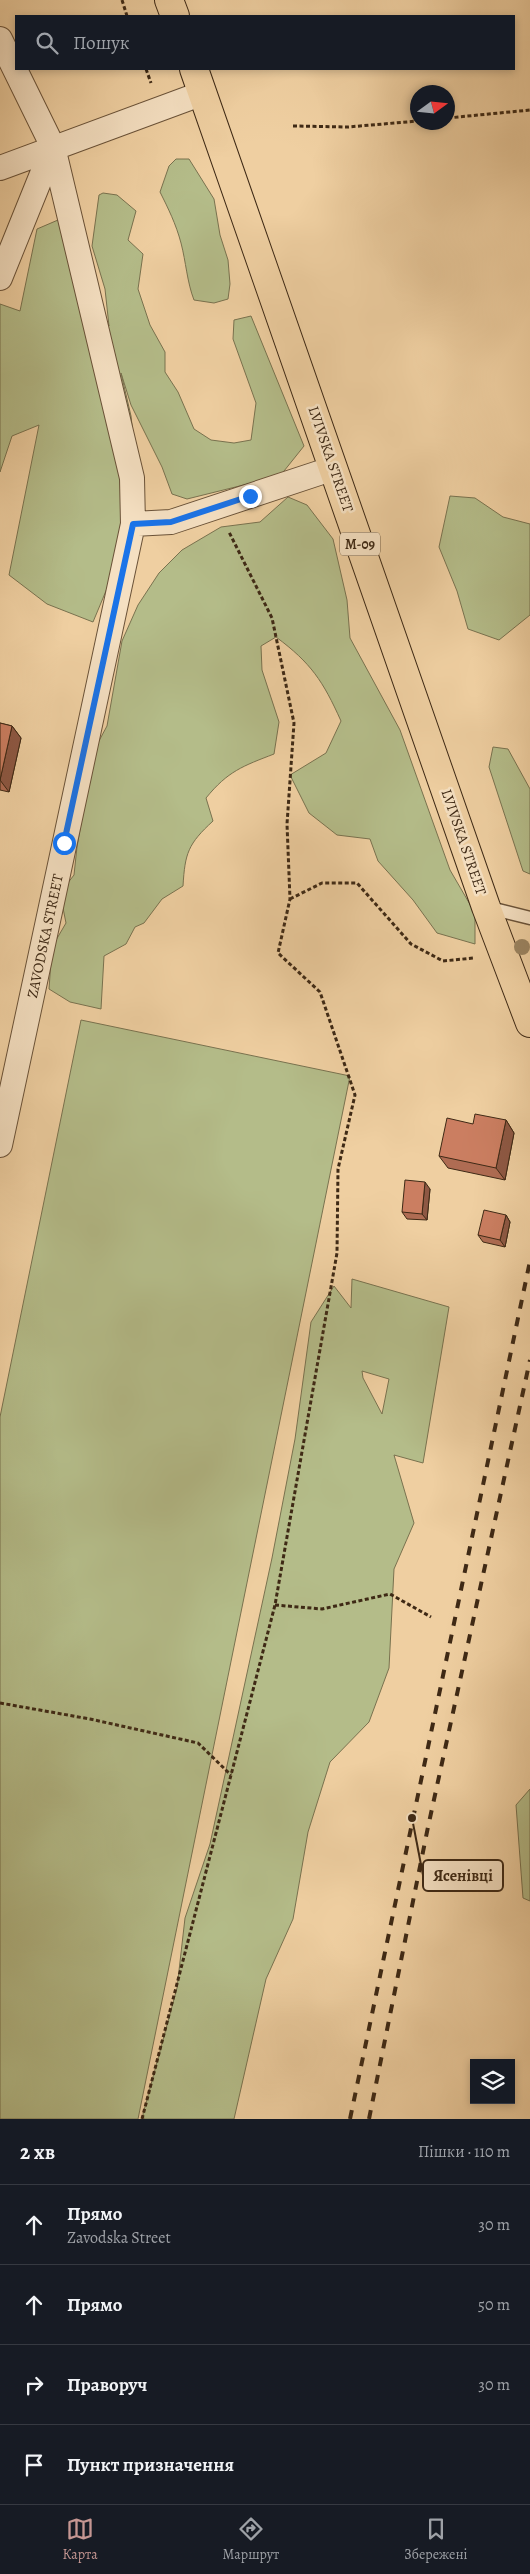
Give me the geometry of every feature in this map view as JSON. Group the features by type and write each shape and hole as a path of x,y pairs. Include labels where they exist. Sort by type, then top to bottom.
{"highway":[{"path":"170,0 175,15"},
{"name":"LVIVSKA STREET","path":"199,81 486,908 529,1021"}],"street":[{"name":"ZAVODSKA STREET","path":"0,39 15,70"},
{"name":"ZAVODSKA STREET","path":"0,1145 133,524 132,478 53,148 15,70"},
{"path":"0,168 53,148 199,81"},
{"path":"0,278 53,148"},
{"path":"133,524 171,522 334,468"}],"lane":[{"path":"486,908 530,918"}],"path":[{"path":"122,0 128,15"},
{"path":"455,117 530,110"},
{"path":"293,126 348,127 410,122"},
{"path":"142,2119 275,1605 337,1253 338,1169 355,1095 320,992 278,953 290,899 286,824 294,723 272,618 216,507"},
{"path":"290,899 322,882 357,883 411,944 443,961 474,958 500,947"},
{"path":"275,1605 322,1609 390,1594 431,1617"},
{"path":"0,1703 90,1719 198,1743 231,1775"}],"green space":[{"path":"176,159 189,159 214,199 220,235 228,260 230,284 228,299 214,303 194,300 179,236 172,216 160,192 169,166"},
{"path":"103,193 117,195 136,211 128,240 143,254 138,289 150,325 165,352 165,372 178,392 194,429 211,440 234,443 251,440 256,403 233,339 234,320 251,316 304,446 280,476 187,499 172,494 162,467 131,405 121,373 131,416 141,507 93,622 47,604 9,575 39,425 12,436 0,472 0,304 20,311 37,229 72,214 77,262 109,326 105,289 92,246 99,195"},
{"path":"450,496 475,498 503,517 530,524 530,615 499,640 468,629 457,591 439,547"},
{"path":"288,497 307,505 333,539 347,600 350,638 400,730 450,870 475,913 475,944 437,933 413,900 378,861 370,839 337,835 309,813 290,775 326,753 341,721 315,674 298,655 276,637 261,646 262,670 279,722 274,754 253,762 229,775 206,798 213,821 198,836 189,850 183,886 162,899 144,923 135,927 126,944 104,956 101,1009 70,1002 49,989 52,947 66,923 60,893 74,875 93,752 107,726 122,641 138,605 159,573 182,550 221,527 260,522"},
{"path":"493,747 508,749 530,789 530,874 523,871 489,767"},
{"path":"81,1020 350,1076 138,2119 0,2119 0,1417"},
{"path":"352,1279 449,1307 423,1463 394,1455 414,1523 394,1569 389,1668 369,1722 330,1762 308,1832 293,1919 266,1979 234,2119 144,2119 143,2114 177,1988 185,1918 210,1844 272,1558 295,1439 311,1322 334,1286 351,1308","holes":["362,1371 389,1379 382,1414 363,1378"]},
{"path":"530,1789 530,1901 523,1898 516,1805"}],"building":[{"path":"0,723 12,726 0,780"},
{"path":"475,1114 506,1120 496,1168 439,1156 447,1118 473,1124"},
{"path":"405,1180 425,1182 422,1214 402,1212"},
{"path":"484,1210 506,1215 500,1240 478,1235"}],"railway":[{"path":"350,2119 530,1261"},
{"path":"369,2119 428,1827 530,1360"}],"place":[{"name":"Ясенівці","path":"412,1818"}],"route":[{"path":"64,843 133,524 171,522 250,496"}]}
